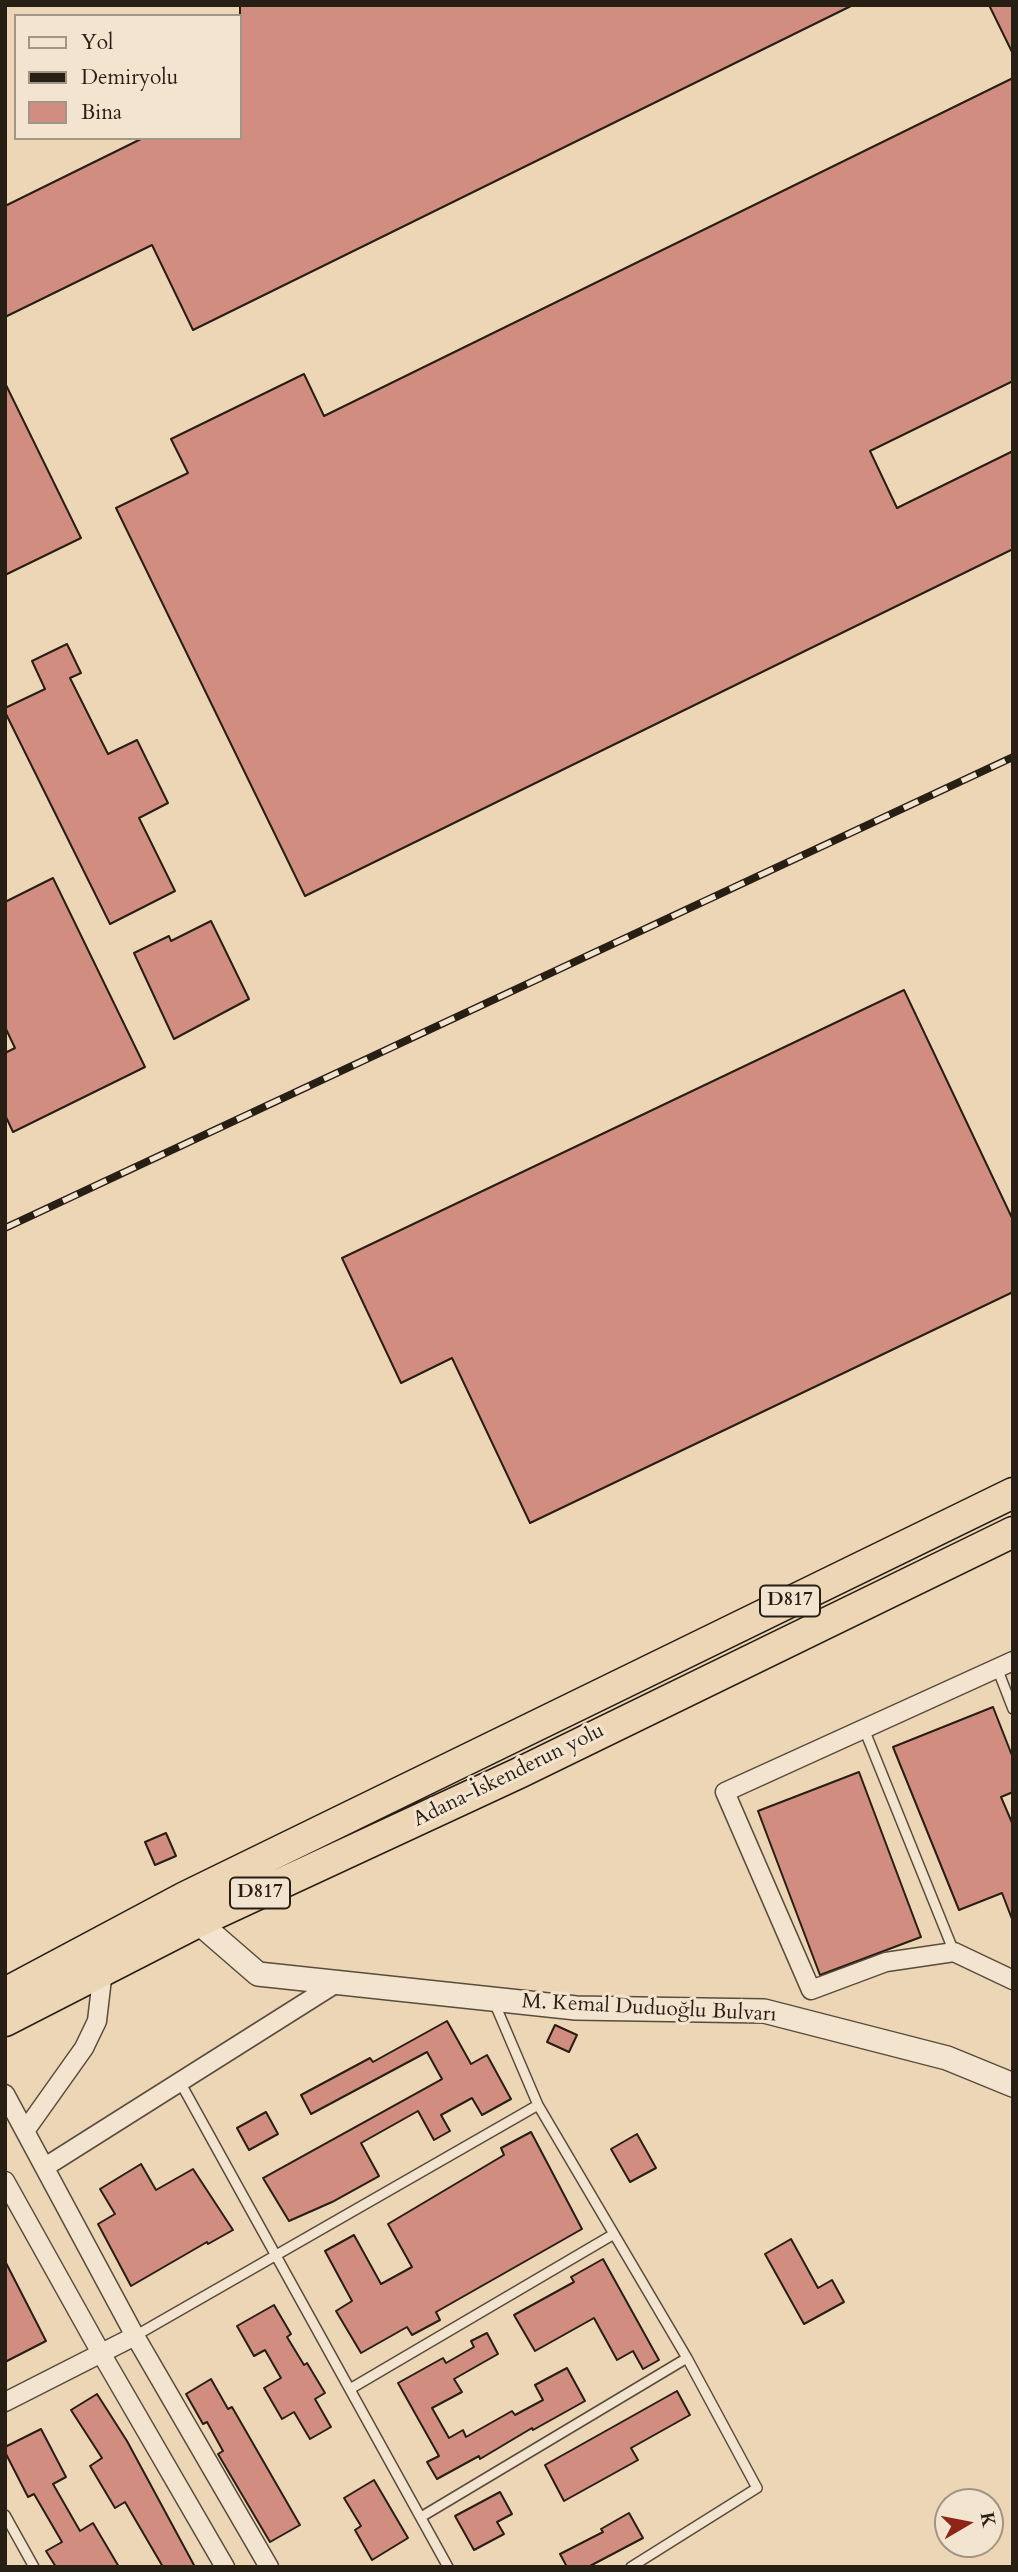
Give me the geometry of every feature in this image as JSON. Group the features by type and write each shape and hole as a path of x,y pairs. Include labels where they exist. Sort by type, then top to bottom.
{"highway":[{"name":"D817","path":"5,1993 191,1910 505,1739 1013,1493"},
{"name":"Adana-İskenderun yolu","path":"5,2021 103,1970 191,1910 519,1773 1013,1532"}],"street":[{"path":"1005,1665 725,1792 811,1990 886,1962 954,1952 1013,1980"},
{"name":"M. Kemal Duduoğlu Bulvarı","path":"191,1910 258,1973 576,2008 764,2011 947,2058 1013,2085"},
{"path":"25,2131 84,2048 97,2021 103,1970"},
{"path":"45,2167 338,1982"},
{"path":"5,2094 135,2336 269,2567"},
{"path":"5,2181 225,2567"},
{"path":"5,2402 135,2336"}],"lane":[{"path":"1005,1665 1013,1709"},
{"path":"864,1729 954,1952"},
{"path":"492,1999 538,2105 687,2358 757,2487 631,2567"},
{"path":"180,2082 448,2567"},
{"path":"135,2336 538,2105"},
{"path":"350,2389 614,2234"},
{"path":"421,2516 687,2358"},
{"path":"5,2515 34,2567"}],"building":[{"path":"240,5 853,5 193,330 152,245 5,317 5,206 139,140 242,140"},
{"path":"989,5 1013,5 1013,54"},
{"path":"1013,78 1013,381 870,451 897,508 1013,451 1013,549 305,896 116,508 188,473 171,439 304,374 324,416"},
{"path":"5,383 81,538 5,575"},
{"path":"67,644 81,673 70,678 108,754 137,740 168,803 139,818 175,891 110,924 5,712 5,708 45,689 32,661"},
{"path":"53,878 145,1067 13,1132 5,1115 5,1053 15,1048 5,1027 5,902"},
{"path":"211,921 249,999 174,1039 134,953 169,936 171,941"},
{"path":"904,990 1013,1220 1013,1292 530,1523 452,1358 401,1383 342,1258"},
{"path":"993,1707 1013,1758 1013,1792 1001,1797 1013,1825 1012,1919 1002,1893 959,1910 893,1747"},
{"path":"859,1772 921,1937 820,1975 758,1811"},
{"path":"166,1833 176,1856 155,1865 145,1842"},
{"path":"447,2021 471,2064 487,2055 511,2099 482,2115 472,2098 441,2115 450,2131 434,2140 418,2111 361,2143 379,2176 332,2202 289,2221 263,2178 442,2079 427,2052 311,2114 301,2095 370,2058 373,2062"},
{"path":"555,2025 577,2035 569,2052 547,2042"},
{"path":"266,2112 278,2134 249,2150 237,2128"},
{"path":"531,2132 582,2229 436,2312 440,2320 412,2335 407,2327 361,2353 336,2311 352,2301 325,2251 354,2235 381,2284 412,2267 388,2224 504,2155 501,2148"},
{"path":"637,2134 656,2168 630,2182 611,2149"},
{"path":"141,2164 156,2190 193,2169 233,2230 131,2286 98,2224 115,2214 100,2189"},
{"path":"791,2239 818,2288 832,2280 844,2302 804,2324 765,2254"},
{"path":"603,2259 659,2360 643,2369 633,2351 617,2360 594,2318 535,2351 514,2315 574,2282 571,2277"},
{"path":"5,2261 46,2341 5,2362"},
{"path":"274,2305 291,2334 287,2337 325,2393 315,2399 331,2427 310,2439 294,2412 282,2419 264,2388 281,2378 265,2350 254,2356 237,2326"},
{"path":"487,2333 498,2354 454,2379 462,2392 432,2408 449,2438 463,2430 466,2437 512,2411 515,2415 543,2400 535,2385 567,2368 585,2401 480,2459 479,2456 437,2479 427,2462 439,2456 398,2383 443,2358 446,2363 474,2347 471,2341"},
{"path":"211,2379 228,2409 232,2407 300,2525 270,2542 218,2454 223,2451 207,2422 203,2424 186,2394"},
{"path":"677,2391 690,2415 631,2448 638,2460 564,2501 545,2465"},
{"path":"97,2394 127,2441 195,2567 163,2567 125,2502 115,2508 90,2466 102,2458 71,2410"},
{"path":"41,2429 66,2477 53,2484 80,2531 93,2523 119,2567 56,2567 46,2551 62,2542 34,2494 28,2497 5,2452 5,2447"},
{"path":"374,2480 408,2538 372,2560 355,2530 361,2526 344,2498"},
{"path":"500,2492 512,2514 497,2522 504,2534 474,2550 455,2516"},
{"path":"629,2513 643,2538 588,2567 567,2567 560,2554 603,2532 601,2529"}],"railway":[{"path":"5,1228 1013,757"}]}
